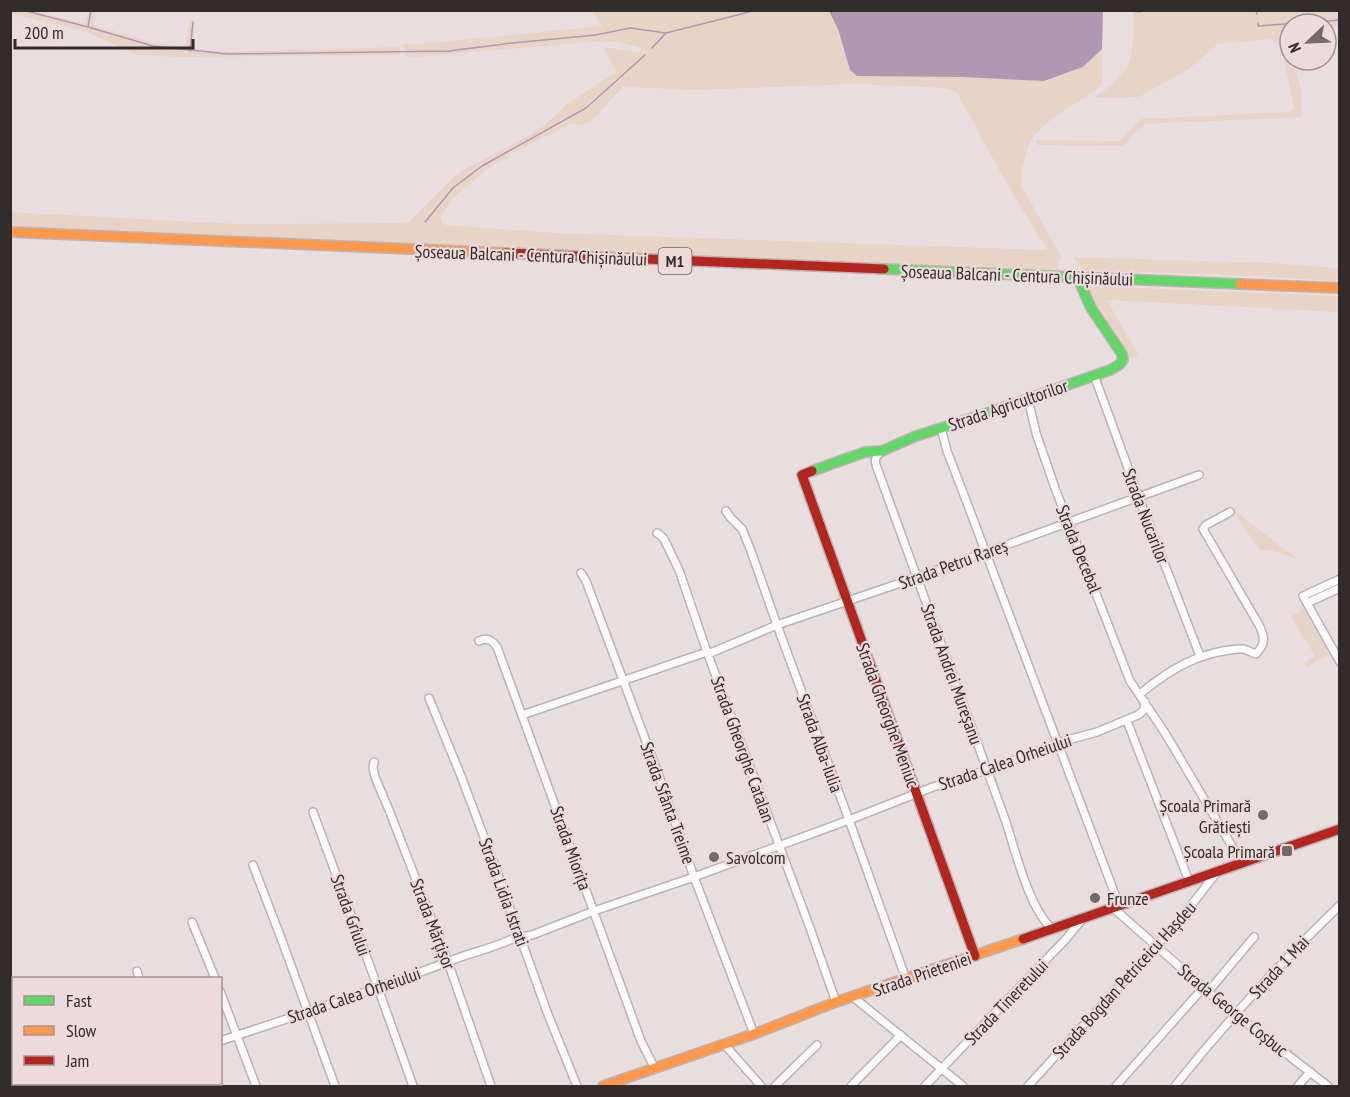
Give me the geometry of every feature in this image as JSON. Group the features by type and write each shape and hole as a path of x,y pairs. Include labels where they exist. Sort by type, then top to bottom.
{"main road":[{"name":"Șoseaua Balcani - Centura Chișinăului","path":"10,232 1340,288"},
{"name":"Strada Agricultorilor","path":"802,475 865,452 882,451 916,435 1028,399 1119,366 1123,360 1122,354 1088,301 1078,278"},
{"name":"Strada Gheorghe Meniuc","path":"802,475 975,956"},
{"name":"Strada Prieteniei","path":"603,1086 754,1034 836,1002 1340,829"}],"street":[{"name":"Strada Nucarilor","path":"1094,375 1200,656"},
{"name":"Strada Decebal","path":"1028,399 1049,473 1130,681 1140,694"},
{"path":"941,428 947,452 1058,744 1116,906"},
{"name":"Strada Andrei Mureșanu","path":"882,451 876,456 875,461 1021,867 1037,909 1052,928"},
{"name":"Strada Petru Rareș","path":"522,715 708,653 777,625 1070,523 1199,475"},
{"name":"Strada Alba-Iulia","path":"726,511 742,530 751,551 906,979"},
{"path":"1230,512 1203,529 1263,635 1262,648 1256,654 1238,649 1200,656 1165,675 1140,694 1182,759 1242,863"},
{"name":"Strada Gheorghe Catalan","path":"657,533 664,539 679,570 836,1002"},
{"name":"Strada Sfânta Treime","path":"581,573 586,581 754,1034"},
{"path":"1305,600 1340,579"},
{"path":"1305,600 1340,588"},
{"path":"1305,600 1340,662"},
{"name":"Strada Miorița","path":"479,641 491,640 497,647 641,1041 655,1069"},
{"name":"Strada Lidia Istrati","path":"429,698 453,754 547,1012 577,1086"},
{"name":"Strada Calea Orheiului","path":"222,1040 378,988 520,936 532,935 594,910 694,877 916,794 1079,736 1097,732 1138,715 1143,710 1145,702"},
{"path":"1127,721 1189,881"},
{"name":"Strada Mărțișor","path":"374,762 375,777 448,962 491,1086"},
{"name":"Strada Grîului","path":"313,812 413,1086"},
{"path":"254,865 334,1086"},
{"name":"Strada Bogdan Petriceicu Hașdeu","path":"1028,1086 1156,946 1198,898 1217,872"},
{"name":"Strada 1 Mai","path":"1175,1086 1270,974 1340,905"},
{"name":"Strada George Coșbuc","path":"1116,906 1156,946 1206,990 1328,1086"},
{"name":"Strada Tineretului","path":"925,1086 1066,939 1085,916"},
{"path":"192,922 215,977"},
{"path":"1116,1086 1254,937"},
{"path":"222,996 256,1086"},
{"path":"853,997 963,1086"},
{"path":"851,1086 901,1035"},
{"path":"724,1044 761,1086"},
{"path":"775,1086 817,1045"},
{"path":"1298,1086 1310,1072"}],"shaded area":[{"path":"11,10 34,11 85,24 89,11 95,11 93,25 154,43 186,47 190,19 195,20 193,49 228,52 399,47 400,55 179,57 137,55 84,31 11,14"},
{"path":"593,11 829,11 838,29 850,70 1044,81 1083,67 1102,49 1102,85 1048,122 1034,136 1022,168 1021,185 1061,256 1055,274 11,229 10,212 237,224 409,222 463,170 544,126 567,104 616,72 603,47 638,52 642,48 617,42 590,42 416,57 406,56 403,44 602,26","holes":["857,84 945,88 957,93 1003,177 1047,250 556,233 445,225 441,221 441,215 454,197 488,169 509,155 571,124 584,125 594,119 624,88 692,90"]},
{"path":"829,11 1103,11 1102,49 1083,67 1044,81 962,77 857,76 850,70 838,29"},
{"path":"1133,11 1339,11 1338,26 1338,12 1278,12 1278,43 1270,39 1218,44 1189,69 1139,97 1094,98 1117,79 1125,69 1131,54"},
{"path":"1286,72 1297,72 1302,94 1301,117 1146,124 1124,146 1037,145 1036,140 1120,141 1141,119 1289,112 1294,107"},
{"path":"1073,257 1269,263 1339,268 1339,281 1210,274 1082,271"},
{"path":"1088,286 1339,296 1339,312 1107,300 1138,355 1129,359 1092,299"},
{"path":"1231,508 1296,558 1270,550 1260,551"},
{"path":"1304,608 1331,653 1307,667 1304,663 1315,656 1291,617"}],"waterway":[{"path":"22,10 153,46 228,54 449,51 596,35 630,28 666,33 757,10"},
{"path":"88,27 91,10"},
{"path":"1131,11 1145,10"},
{"path":"1256,10 1257,14"},
{"path":"1258,23 1258,26 1340,20"},
{"path":"190,51 193,22"},
{"path":"652,48 666,33"},
{"path":"425,222 453,188 482,166 586,108 645,55"}],"traffic: fast":[{"path":"884,269 1240,284"},
{"path":"812,471 865,452 882,451 916,436 982,415 1119,365 1123,360 1122,354 1091,308 1078,278"}],"traffic: slow":[{"path":"10,232 505,253"},
{"path":"1240,284 1340,288"},
{"path":"603,1086 754,1034 836,1002 1023,939"}],"traffic: jam":[{"path":"505,253 884,269"},
{"path":"812,471 802,475 975,956"},
{"path":"1023,939 1340,829"}],"place":[{"name":"Școala Primară Grătiești","path":"1263,815"},
{"name":"Școala Primară","path":"1287,851"},
{"name":"Savolcom","path":"714,857"},
{"name":"Frunze","path":"1095,898"}]}
